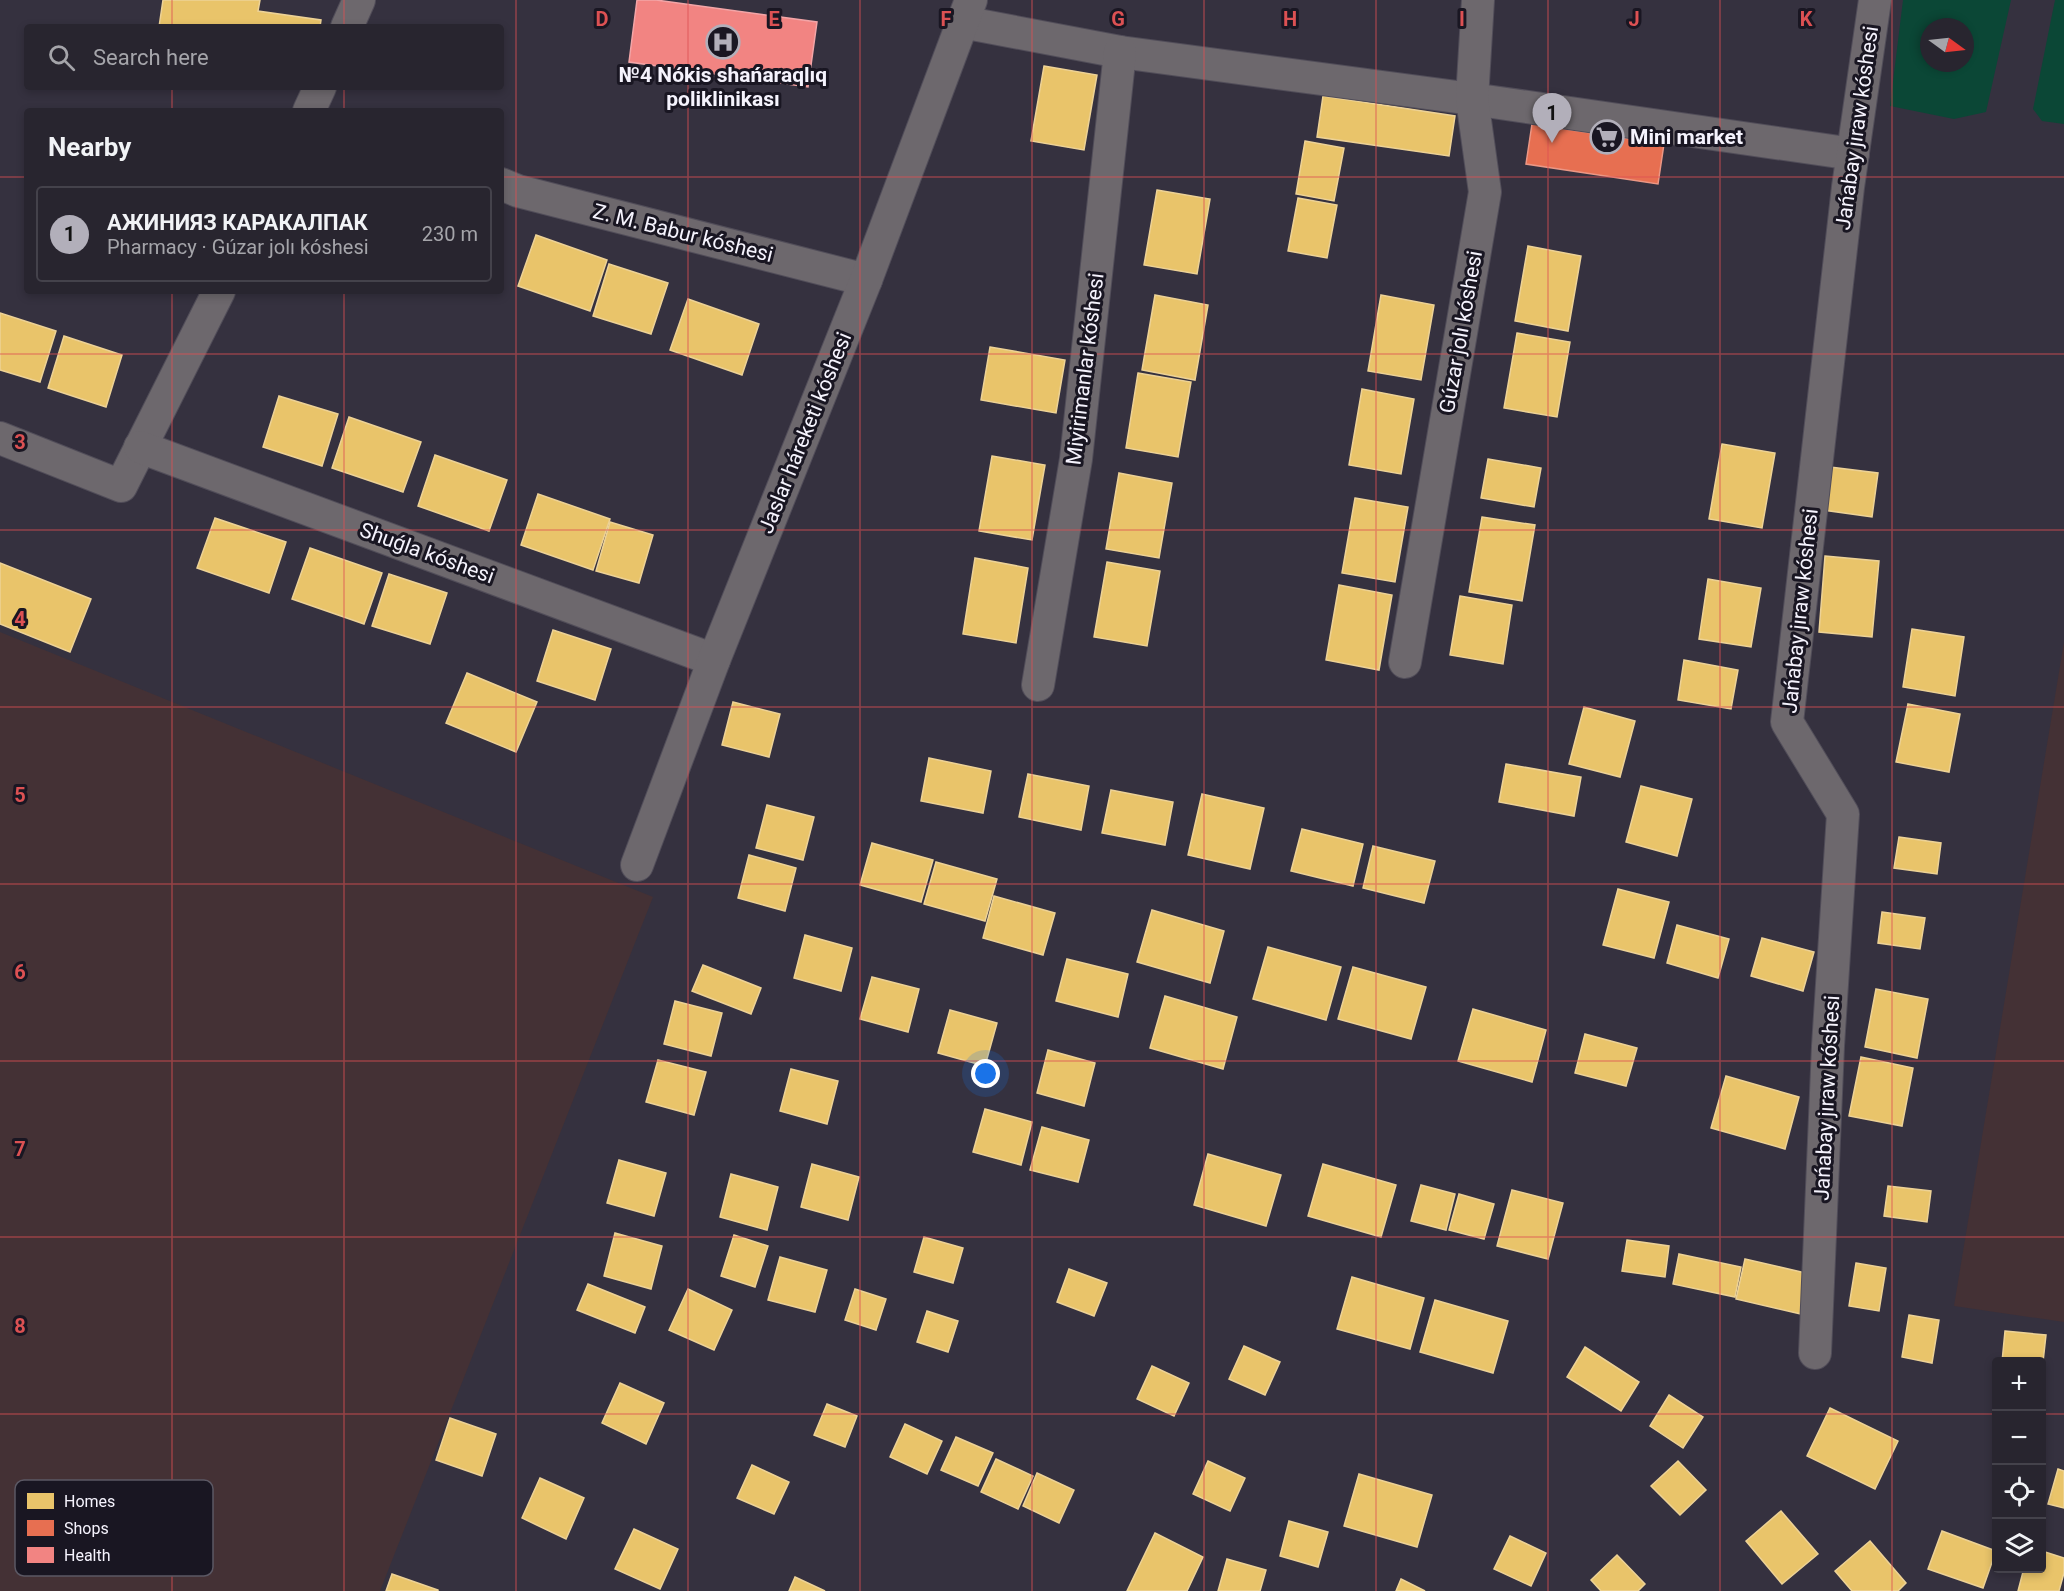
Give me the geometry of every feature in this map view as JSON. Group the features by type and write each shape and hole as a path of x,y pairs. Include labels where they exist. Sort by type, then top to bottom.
{"street":[{"path":"348,24 359,0"},
{"name":"Gúzar jolı kóshesi","path":"1405,662 1485,192 1472,99 1478,0"},
{"name":"Jańabay jıraw kóshesi","path":"1815,1353 1828,1046 1843,814 1787,722 1853,154 1875,0"},
{"path":"967,11 1120,52 1472,99 1853,154"},
{"name":"Jaslar háreketi kóshesi","path":"637,865 714,660 866,280 967,11"},
{"name":"Miyirimanlar kóshesi","path":"1038,685 1076,459 1120,52"},
{"name":"Z. M. Babur kóshesi","path":"504,185 866,280"},
{"path":"0,438 121,486 217,294"},
{"name":"Shuǵla kóshesi","path":"140,447 714,660"}],"shaded area":[{"path":"0,632 653,897 380,1591 0,1591"},
{"path":"2064,642 2064,1322 1954,1306"}],"green space":[{"path":"1903,0 2011,0 1986,112 1954,119 1890,106"},
{"path":"2055,0 2064,0 2064,124 2042,121 2033,109"}],"building: Homes":[{"path":"163,0 260,0 258,11 321,20 320,24 159,24"},
{"path":"1044,66 1097,75 1084,150 1031,141"},
{"path":"1323,96 1455,116 1449,156 1317,137"},
{"path":"1305,141 1344,148 1334,201 1296,194"},
{"path":"1157,190 1210,199 1197,274 1144,265"},
{"path":"1298,198 1337,205 1327,258 1288,251"},
{"path":"536,235 607,260 590,311 518,286"},
{"path":"1528,246 1581,256 1568,331 1515,321"},
{"path":"609,264 668,283 651,334 593,316"},
{"path":"1155,295 1208,305 1195,380 1142,370"},
{"path":"1381,295 1434,305 1421,380 1368,371"},
{"path":"688,299 759,324 742,375 670,350"},
{"path":"0,313 56,331 40,382 0,370"},
{"path":"1517,333 1570,342 1557,417 1504,408"},
{"path":"64,336 122,355 106,407 48,388"},
{"path":"990,347 1065,360 1056,413 981,400"},
{"path":"1138,373 1191,382 1178,457 1126,448"},
{"path":"1362,389 1414,399 1401,474 1349,465"},
{"path":"279,396 338,414 322,466 263,447"},
{"path":"349,417 421,442 403,492 332,468"},
{"path":"1722,444 1775,453 1762,528 1709,519"},
{"path":"435,455 507,480 489,531 418,506"},
{"path":"992,456 1045,465 1032,540 979,531"},
{"path":"1488,459 1541,468 1534,507 1481,498"},
{"path":"1830,467 1878,473 1872,517 1823,510"},
{"path":"1119,473 1172,483 1159,558 1106,549"},
{"path":"538,494 610,519 593,570 521,545"},
{"path":"1355,498 1408,507 1395,582 1342,573"},
{"path":"1482,517 1535,525 1522,601 1469,592"},
{"path":"215,518 286,542 269,593 197,568"},
{"path":"610,522 653,535 639,583 596,571"},
{"path":"310,548 382,573 364,624 292,599"},
{"path":"1825,556 1879,561 1872,637 1819,632"},
{"path":"975,558 1028,568 1016,643 963,634"},
{"path":"1107,562 1160,571 1147,646 1094,637"},
{"path":"0,563 91,599 70,652 0,624"},
{"path":"389,574 447,593 430,644 372,626"},
{"path":"1708,579 1761,588 1751,647 1699,639"},
{"path":"1339,585 1392,595 1379,670 1326,660"},
{"path":"1460,596 1512,605 1503,664 1450,655"},
{"path":"1912,629 1964,637 1955,696 1903,687"},
{"path":"553,630 611,649 595,700 537,681"},
{"path":"1684,660 1738,670 1731,709 1678,700"},
{"path":"467,673 537,702 516,752 446,723"},
{"path":"733,702 780,714 769,757 722,745"},
{"path":"1908,704 1960,714 1949,772 1896,762"},
{"path":"1584,707 1635,721 1620,777 1569,764"},
{"path":"929,758 991,771 983,813 921,801"},
{"path":"1506,764 1581,777 1574,816 1499,802"},
{"path":"1028,774 1089,786 1081,830 1019,817"},
{"path":"1641,786 1692,799 1677,856 1626,842"},
{"path":"1111,790 1173,802 1165,845 1102,833"},
{"path":"1202,794 1264,808 1250,869 1188,855"},
{"path":"767,805 814,817 803,860 756,848"},
{"path":"1302,829 1363,844 1353,886 1291,871"},
{"path":"1899,837 1941,843 1937,874 1894,868"},
{"path":"872,843 933,860 921,902 860,885"},
{"path":"1373,846 1435,861 1424,903 1363,888"},
{"path":"749,855 796,868 785,911 738,898"},
{"path":"936,862 997,879 985,921 924,904"},
{"path":"1618,889 1669,902 1654,958 1603,945"},
{"path":"994,896 1055,913 1043,955 983,938"},
{"path":"1152,910 1224,931 1210,983 1137,962"},
{"path":"1882,912 1925,918 1920,949 1878,943"},
{"path":"1677,925 1729,939 1718,978 1667,963"},
{"path":"805,935 852,948 841,991 794,978"},
{"path":"1762,938 1814,952 1803,991 1751,976"},
{"path":"1268,947 1341,967 1326,1020 1253,999"},
{"path":"1067,959 1128,974 1118,1017 1056,1001"},
{"path":"703,965 761,988 751,1014 692,991"},
{"path":"1353,967 1426,987 1411,1039 1338,1019"},
{"path":"872,977 919,989 908,1032 860,1019"},
{"path":"1876,989 1928,999 1917,1058 1865,1047"},
{"path":"1165,996 1237,1017 1223,1069 1150,1048"},
{"path":"675,1001 722,1013 711,1056 664,1044"},
{"path":"1473,1009 1546,1030 1532,1082 1458,1061"},
{"path":"950,1010 997,1023 985,1066 938,1053"},
{"path":"1585,1034 1637,1048 1626,1086 1575,1073"},
{"path":"1048,1050 1095,1063 1084,1106 1037,1093"},
{"path":"1861,1057 1913,1068 1902,1126 1849,1116"},
{"path":"658,1060 706,1072 694,1115 646,1102"},
{"path":"791,1069 838,1081 827,1124 780,1111"},
{"path":"1726,1076 1799,1097 1785,1149 1711,1128"},
{"path":"985,1109 1032,1122 1021,1165 973,1152"},
{"path":"1042,1127 1089,1140 1078,1182 1030,1170"},
{"path":"1208,1154 1281,1175 1266,1226 1194,1205"},
{"path":"619,1160 666,1173 654,1216 607,1203"},
{"path":"812,1164 859,1177 848,1220 801,1207"},
{"path":"1323,1164 1396,1185 1381,1237 1308,1216"},
{"path":"731,1174 778,1187 767,1230 720,1217"},
{"path":"1421,1185 1455,1194 1446,1230 1411,1221"},
{"path":"1888,1186 1931,1191 1927,1222 1884,1216"},
{"path":"1512,1190 1563,1203 1548,1259 1497,1246"},
{"path":"1459,1194 1494,1204 1484,1239 1449,1230"},
{"path":"615,1233 662,1246 651,1289 604,1276"},
{"path":"734,1235 768,1246 755,1287 721,1276"},
{"path":"924,1237 963,1248 953,1283 914,1272"},
{"path":"1627,1240 1669,1246 1665,1277 1622,1271"},
{"path":"1679,1254 1741,1267 1735,1297 1673,1284"},
{"path":"780,1257 827,1270 815,1312 768,1300"},
{"path":"1745,1259 1810,1274 1801,1314 1736,1299"},
{"path":"1856,1263 1886,1268 1879,1311 1849,1306"},
{"path":"1069,1269 1107,1283 1094,1316 1057,1302"},
{"path":"1352,1277 1424,1298 1410,1349 1337,1329"},
{"path":"588,1284 645,1307 635,1333 577,1310"},
{"path":"688,1289 732,1310 714,1350 669,1330"},
{"path":"855,1289 886,1299 876,1330 845,1320"},
{"path":"1435,1300 1508,1321 1493,1373 1420,1352"},
{"path":"927,1311 958,1321 948,1352 917,1342"},
{"path":"1909,1315 1939,1320 1932,1363 1902,1357"},
{"path":"2005,1331 2046,1335 2044,1357 2002,1357"},
{"path":"1244,1346 1280,1362 1265,1395 1229,1379"},
{"path":"1585,1347 1639,1382 1621,1411 1567,1377"},
{"path":"1152,1366 1189,1383 1174,1416 1137,1399"},
{"path":"620,1383 664,1403 646,1444 602,1423"},
{"path":"1669,1395 1703,1417 1683,1448 1650,1426"},
{"path":"827,1404 857,1416 845,1447 814,1435"},
{"path":"1830,1408 1898,1441 1875,1489 1807,1456"},
{"path":"450,1418 496,1434 482,1476 436,1460"},
{"path":"905,1424 942,1441 927,1474 890,1457"},
{"path":"956,1437 993,1453 978,1486 941,1470"},
{"path":"996,1459 1033,1476 1018,1509 981,1492"},
{"path":"1208,1461 1245,1478 1230,1511 1193,1494"},
{"path":"1678,1461 1706,1490 1680,1515 1651,1486"},
{"path":"752,1465 789,1482 774,1514 737,1498"},
{"path":"2058,1469 2064,1471 2064,1508 2048,1504"},
{"path":"1037,1473 1074,1490 1059,1523 1023,1506"},
{"path":"1359,1474 1432,1495 1417,1547 1344,1526"},
{"path":"540,1478 584,1498 566,1539 522,1518"},
{"path":"1781,1511 1818,1554 1782,1584 1746,1541"},
{"path":"1289,1521 1328,1532 1318,1567 1280,1556"},
{"path":"634,1529 678,1549 660,1589 615,1569"},
{"path":"1942,1531 1992,1550 1992,1562 1983,1588 1928,1569"},
{"path":"1155,1533 1203,1557 1187,1591 1127,1591"},
{"path":"1510,1536 1546,1553 1531,1586 1494,1569"},
{"path":"1870,1541 1906,1583 1898,1591 1852,1591 1835,1571"},
{"path":"2046,1552 2064,1558 2064,1573 2059,1591 2018,1591 2023,1573 2046,1573"},
{"path":"1617,1555 1645,1584 1638,1591 1601,1591 1591,1580"},
{"path":"1227,1559 1266,1570 1260,1591 1218,1591"},
{"path":"392,1574 438,1590 438,1591 386,1591"},
{"path":"795,1577 825,1591 789,1591"},
{"path":"1401,1579 1425,1591 1396,1591"}],"building: Shops":[{"path":"1532,124 1664,144 1658,184 1526,164"}],"building: Health":[{"name":"№4 Nókis shańaraqlıq poliklinikası","path":"637,0 656,0 817,22 808,87 629,62"}],"place":[{"name":"№4 Nókis shańaraqlıq poliklinikası","path":"723,42"},
{"name":"Mini market","path":"1607,137"},
{"name":"АЖИНИЯЗ КАРАКАЛПАК","path":"1552,143"}]}
